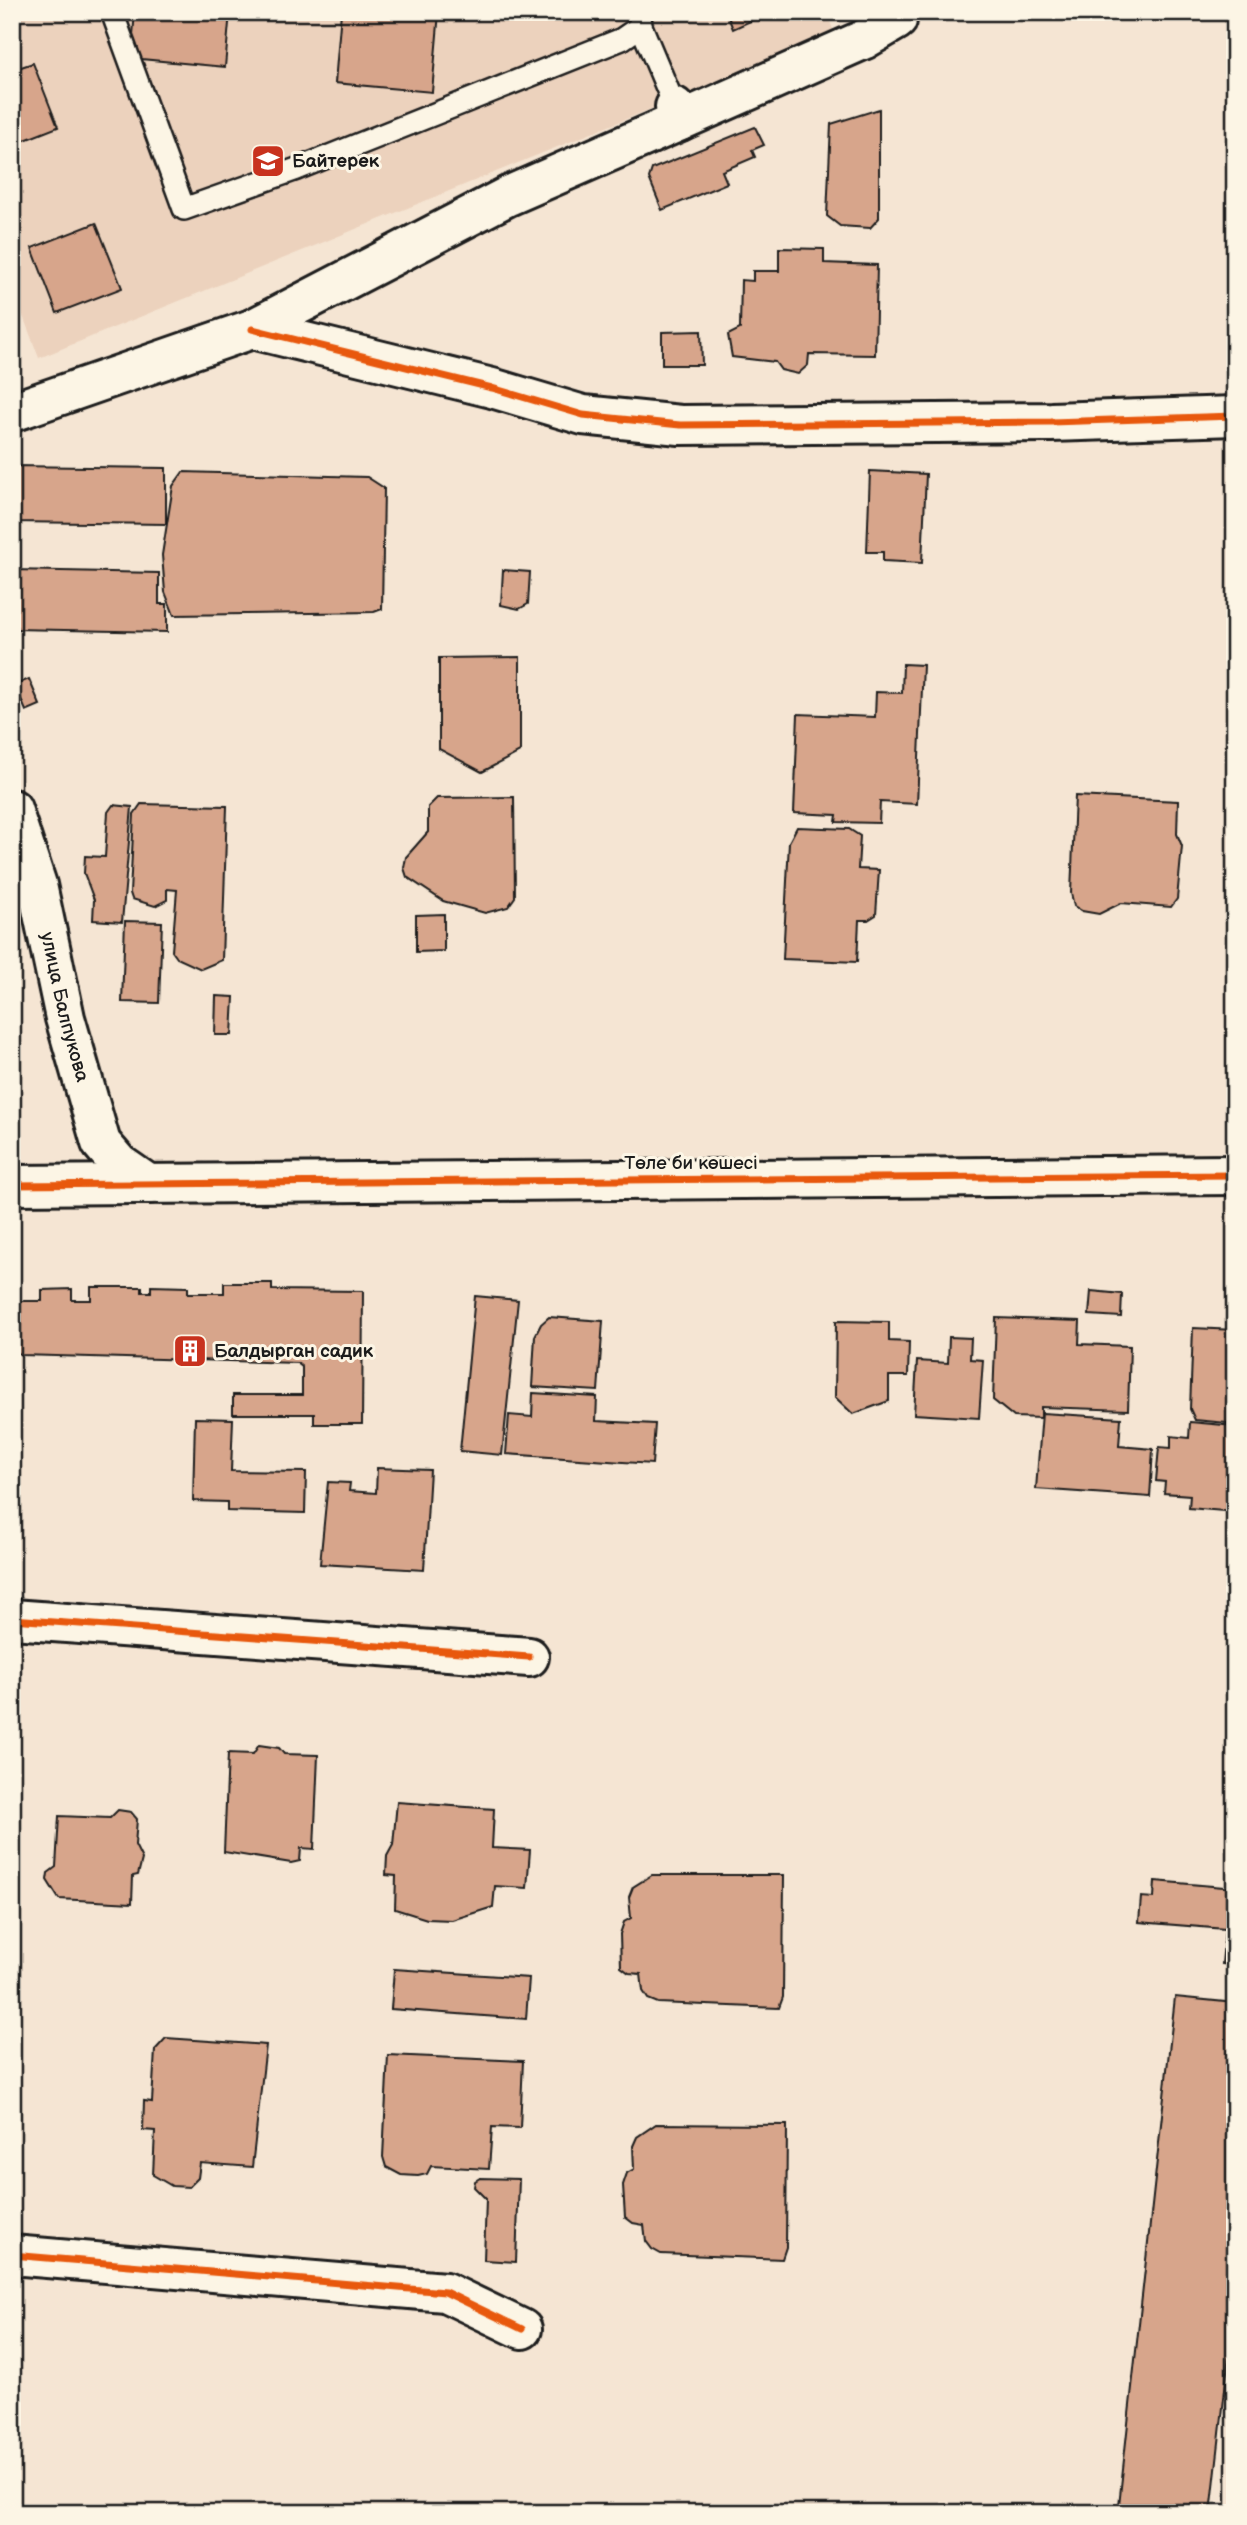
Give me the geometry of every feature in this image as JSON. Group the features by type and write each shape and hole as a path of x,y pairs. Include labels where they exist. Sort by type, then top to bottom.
{"street":[{"path":"12,412 251,329 508,195 678,114 863,40 897,20 897,12"},
{"path":"251,329 583,415 680,425 1051,422 1235,416"},
{"name":"улица Балпукова","path":"12,809 37,885 65,1018 101,1143 120,1164 148,1184"},
{"name":"Төле би көшесі","path":"12,1185 1235,1175"},
{"path":"12,1619 529,1657"},
{"path":"12,2255 445,2292 522,2329"}],"lane":[{"path":"112,12 184,209 297,169 622,39 641,19 678,114"}],"shaded area":[{"name":"Байтерек","path":"12,12 826,12 835,34 39,358 12,287"}],"building":[{"path":"135,12 230,12 225,67 131,58"},
{"path":"341,12 439,12 432,92 335,83"},
{"path":"726,12 770,12 733,29"},
{"path":"33,63 58,127 12,145 12,70"},
{"path":"879,109 879,218 870,228 840,226 827,216 831,124"},
{"path":"755,127 764,145 752,150 755,157 722,171 727,183 662,210 649,178 652,169"},
{"path":"96,223 122,288 57,313 32,248"},
{"path":"779,248 824,249 824,263 877,265 875,355 809,354 808,365 798,374 781,370 775,362 732,357 728,335 740,329 741,280 753,281 753,271 779,271"},
{"path":"701,331 702,365 662,365 662,332"},
{"path":"12,466 166,468 166,524 12,522"},
{"path":"870,471 926,474 922,563 883,561 883,552 867,552"},
{"path":"183,472 367,477 384,488 382,609 374,612 174,615 165,592 162,555 173,486"},
{"path":"12,570 159,573 159,604 167,604 167,632 13,629"},
{"path":"503,570 530,572 528,604 519,609 501,605"},
{"path":"520,657 520,752 482,772 439,749 439,658"},
{"path":"903,664 923,665 917,804 880,802 879,823 836,822 837,815 794,813 798,714 875,717 876,692 902,693"},
{"path":"29,679 40,705 26,711 15,685"},
{"path":"1075,796 1178,801 1177,834 1182,846 1177,899 1171,907 1121,903 1099,914 1082,911 1074,906 1071,893"},
{"path":"514,797 515,897 508,907 485,913 443,901 407,877 404,868 406,857 428,832 428,807 437,798"},
{"path":"141,804 227,806 222,960 201,969 177,958 172,951 177,890 167,889 167,900 155,906 132,899 130,893 134,814"},
{"path":"113,805 132,807 122,922 93,920 94,900 84,873 85,856 105,857 108,812"},
{"path":"797,827 849,829 860,836 858,869 879,870 876,915 868,920 859,920 857,962 783,959 789,842"},
{"path":"444,914 444,951 416,952 416,915"},
{"path":"125,921 162,922 159,1003 122,1002"},
{"path":"216,996 234,997 232,1035 215,1035"},
{"name":"Балдырган садик","path":"224,1283 272,1283 272,1290 363,1291 362,1424 314,1424 314,1414 233,1414 233,1395 302,1395 302,1367 297,1363 21,1355 12,1348 12,1317 17,1301 42,1301 42,1290 72,1289 72,1300 91,1300 91,1287 142,1287 142,1292 151,1292 151,1286 188,1287 188,1293 224,1293"},
{"path":"1091,1291 1122,1294 1121,1317 1089,1315"},
{"path":"475,1296 518,1300 502,1455 460,1451"},
{"path":"549,1317 603,1321 598,1391 532,1387 535,1336 541,1324"},
{"path":"996,1318 1080,1321 1079,1344 1130,1346 1128,1410 1041,1407 1041,1418 1014,1417 993,1400"},
{"path":"836,1321 889,1322 889,1341 909,1342 908,1376 889,1376 889,1401 853,1414 835,1397"},
{"path":"1193,1328 1235,1330 1235,1418 1227,1423 1195,1420 1190,1409"},
{"path":"949,1337 971,1338 970,1359 983,1360 979,1418 914,1414 917,1361 948,1363"},
{"path":"533,1393 597,1397 596,1421 655,1424 652,1464 506,1454 509,1415 532,1417"},
{"path":"1042,1413 1121,1418 1119,1446 1153,1449 1150,1497 1036,1489"},
{"path":"195,1418 233,1419 231,1471 306,1472 305,1513 227,1511 227,1502 193,1501"},
{"path":"1190,1422 1235,1426 1235,1512 1189,1508 1190,1495 1164,1493 1165,1482 1156,1481 1159,1447 1171,1448 1171,1436 1189,1438"},
{"path":"377,1468 430,1470 424,1570 320,1564 328,1482 350,1483 349,1491 376,1493"},
{"path":"259,1745 279,1748 284,1754 318,1755 314,1849 301,1848 300,1861 291,1863 224,1852 228,1753 253,1754"},
{"path":"397,1802 494,1809 492,1848 530,1850 527,1888 495,1886 493,1907 452,1920 427,1919 395,1909 396,1876 386,1875 387,1856 393,1845"},
{"path":"118,1810 131,1812 137,1819 135,1845 142,1859 138,1875 133,1876 132,1903 59,1899 47,1880 48,1873 56,1867 59,1816 110,1818"},
{"path":"652,1875 784,1875 783,1997 779,2008 658,2003 648,1999 643,1991 641,1974 629,1973 621,1967 620,1934 624,1922 631,1918 629,1897 633,1887"},
{"path":"1155,1881 1235,1888 1235,1965 1222,1964 1225,1929 1139,1922 1141,1897 1154,1898"},
{"path":"394,1969 529,1978 526,2019 391,2009"},
{"path":"1175,1997 1235,2003 1235,2301 1211,2513 1119,2505"},
{"path":"166,2038 266,2045 252,2167 200,2163 198,2178 189,2187 172,2186 153,2175 155,2131 143,2130 144,2101 152,2102 155,2050"},
{"path":"388,2055 523,2061 520,2128 492,2127 489,2169 431,2166 427,2174 418,2176 401,2175 386,2167 383,2157"},
{"path":"656,2124 787,2125 786,2247 782,2259 661,2254 652,2249 646,2241 644,2225 633,2223 625,2217 623,2185 627,2173 634,2169 633,2146 637,2137"},
{"path":"480,2178 519,2179 516,2262 484,2260 486,2199 474,2187 475,2181"}],"cycle path":[{"path":"252,329 492,388 583,415 680,425 1051,422 1235,416"},
{"path":"12,1185 1235,1175"},
{"path":"12,1619 529,1657"},
{"path":"12,2255 445,2292 522,2329"}],"place":[{"name":"Байтерек","path":"268,161"},
{"name":"Балдырган садик","path":"190,1351"}]}
